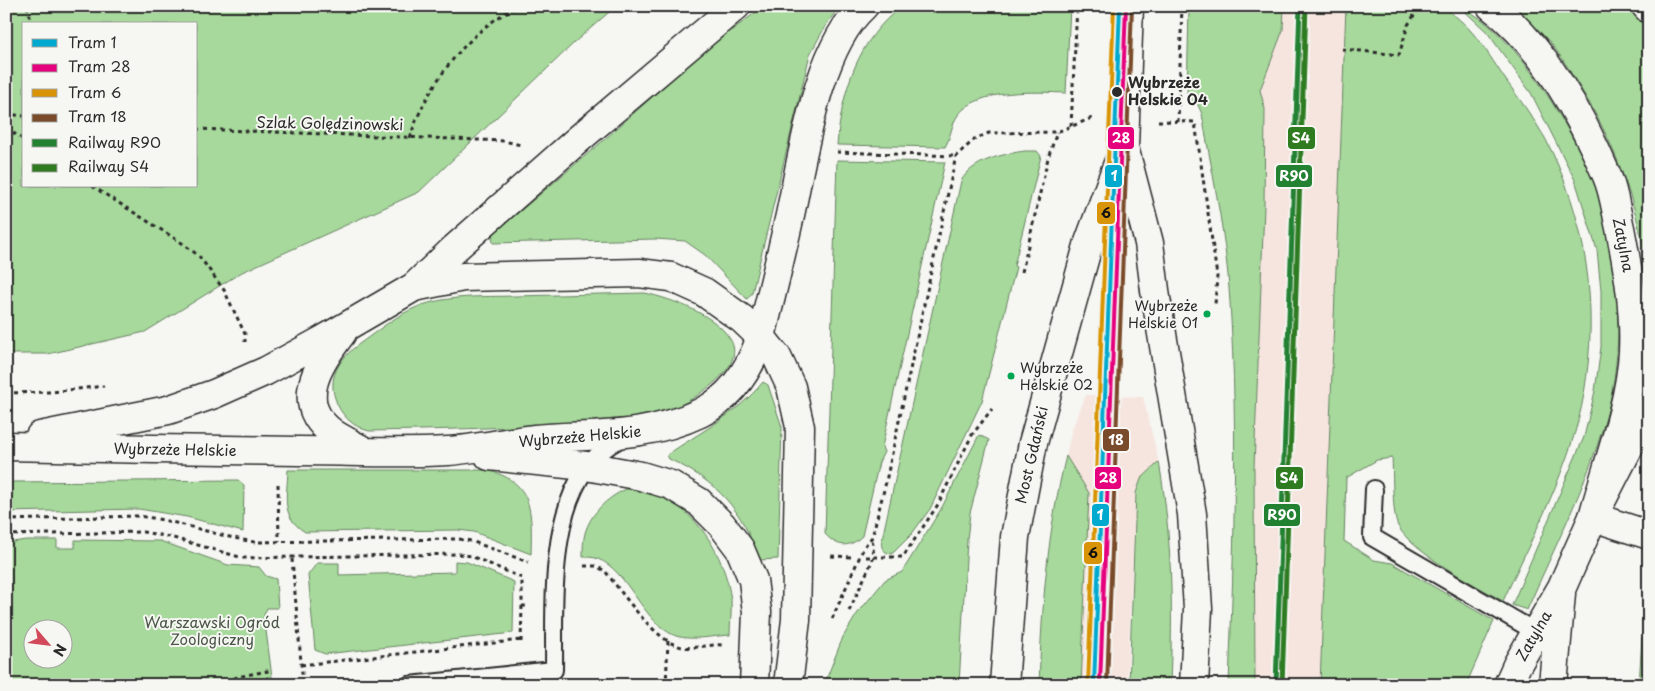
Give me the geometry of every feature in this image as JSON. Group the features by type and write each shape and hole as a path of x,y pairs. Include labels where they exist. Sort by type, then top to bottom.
{"main road":[{"name":"Wybrzeże Helskie","path":"6,444 168,410 214,394 266,371 414,287 566,150 736,6"},
{"name":"Wybrzeże Helskie","path":"6,444 448,451 535,439 629,434 655,430 702,412 722,398 740,381 753,360 761,337 825,69 841,35 864,6"},
{"name":"Most Gdański","path":"1129,6 1124,147 1150,243 1156,298 1192,514 1198,609 1194,685"},
{"name":"Zatylna","path":"1490,6 1516,29 1541,59 1574,110 1608,178 1627,262 1633,307 1633,353 1626,397 1593,517"},
{"path":"1646,6 1649,9"},
{"name":"Most Gdański","path":"1004,685 1015,538 1033,443 1089,242 1124,147"},
{"path":"414,287 463,277 640,273 671,277 704,292 742,319 761,337 777,357 791,386 800,427 796,620 788,685"},
{"path":"347,326 327,353 315,374 312,391 313,408 318,418 333,433 364,451"},
{"name":"Zatylna","path":"1508,685 1562,587 1593,517 1649,408"},
{"path":"448,451 586,466 642,476 671,485 700,502 722,525 740,549 753,580 757,612 754,685"},
{"path":"1593,517 1649,535"},
{"name":"Zatylna","path":"1553,685 1562,587"}],"lane":[{"path":"409,685 554,670 560,533 571,496 586,466 604,447 629,434"},
{"path":"1374,488 1372,537 1536,632"}],"path":[{"path":"27,6 31,22"},
{"name":"Szlak Golędzinowski","path":"198,130 410,138 414,123 436,82 463,50 487,26 518,6"},
{"path":"1072,126 1077,6"},
{"path":"1178,122 1182,6"},
{"path":"1342,49 1398,55 1408,25 1420,6"},
{"path":"6,114 22,116"},
{"path":"849,611 874,557 872,537 885,486 956,156 975,138 989,133 1057,132 1094,117"},
{"path":"1154,121 1195,122 1217,276 1215,305"},
{"path":"6,128 22,139"},
{"path":"1022,272 1048,158 1057,132"},
{"path":"410,138 504,141 526,146"},
{"path":"848,153 956,156"},
{"path":"95,188 182,243 199,256 224,290 244,334 245,345"},
{"path":"6,393 51,392 110,385"},
{"path":"866,557 903,557 937,506 972,435 992,409"},
{"path":"278,479 280,541"},
{"path":"6,520 137,516 155,518 231,538 255,542 459,539 471,541 532,563"},
{"path":"6,535 143,532 170,537 243,558 292,559 459,554 471,556 522,578 522,606 532,606"},
{"path":"830,622 864,547 872,537"},
{"path":"828,556 853,556"},
{"path":"292,559 303,685"},
{"path":"584,566 596,566 605,571 655,630 668,641 690,647 729,645"},
{"path":"302,665 521,640"},
{"path":"666,685 668,641"},
{"path":"219,685 237,678 267,671 269,685"}],"shaded area":[{"path":"1284,6 1346,6 1320,685 1255,685 1254,468 1264,207 1265,109 1260,90 1283,30"},
{"path":"1086,395 1143,397 1159,462 1141,479 1136,493 1127,685 1081,685 1089,493 1066,456 1072,429"}],"green space":[{"path":"1410,5 1440,7 1450,12 1468,28 1545,138 1571,199 1586,263 1590,328 1584,394 1578,420 1550,500 1503,601 1446,568 1405,536 1396,521 1392,458 1377,460 1346,478 1344,541 1374,560 1392,563 1494,621 1466,685 1320,685 1346,6"},
{"path":"6,6 616,6 576,41 419,192 242,272 145,332 48,354 6,354"},
{"path":"840,6 826,25 810,54 752,293 747,299 705,255 685,241 655,239 493,243 492,235 605,139 701,53 763,7"},
{"path":"902,6 1070,6 1066,93 1024,92 979,100 967,106 958,115 945,147 837,145 843,105 855,68 874,34"},
{"path":"1189,6 1284,6 1283,30 1260,90 1265,109 1264,207 1254,468 1255,685 1229,685 1233,583 1234,377 1228,275 1202,114 1198,105 1187,98"},
{"path":"1459,6 1488,24 1501,37 1526,66 1556,109 1577,146 1595,185 1604,212 1614,263 1617,290 1618,343 1611,396 1605,421 1589,470 1527,610 1512,605 1584,437 1595,391 1601,347 1601,291 1597,250 1575,180 1531,93 1487,32"},
{"path":"1513,6 1624,6 1649,27 1649,283 1645,256 1632,203 1624,178 1603,128 1558,53 1542,34"},
{"path":"1025,151 1037,151 1041,156 1014,266 1016,267 982,401 930,509 911,535 894,552 888,553 882,547 881,542 961,181 973,168 989,159"},
{"path":"837,160 945,162 882,447 884,452 879,462 862,536 848,545 834,542 825,534"},
{"path":"645,293 667,299 703,315 723,330 734,348 729,366 709,387 688,401 655,417 618,422 495,428 369,431 358,427 348,419 337,404 333,381 338,366 343,359 355,347 382,327 417,307 440,300 465,297"},
{"path":"763,382 768,385 782,427 778,559 759,560 745,526 726,499 701,477 669,459 667,455 730,413 753,394"},
{"path":"979,435 989,440 970,513 959,685 824,685 843,637 857,614 885,580 902,572 941,509"},
{"path":"1066,456 1089,493 1081,685 1039,685 1046,570 1054,513"},
{"path":"1159,462 1169,545 1170,685 1129,685 1136,493 1141,479"},
{"path":"288,470 486,470 502,475 522,490 527,500 531,525 531,554 474,532 458,530 305,532 297,526 288,512 286,497"},
{"path":"238,480 244,485 243,532 187,517 139,509 6,512 6,489 12,482"},
{"path":"629,488 649,491 668,499 695,521 706,535 715,550 728,583 731,600 730,635 696,638 682,637 664,630 609,565 596,558 583,557 584,536 592,518 608,500"},
{"name":"Warszawski Ogród Zoologiczny","path":"26,540 57,540 57,548 75,548 75,540 160,541 228,565 259,567 266,576 276,579 278,608 267,608 264,615 273,685 6,685 6,543"},
{"path":"455,561 467,562 514,582 513,633 325,654 315,650 308,575 317,563 339,563 339,575 455,572"},
{"path":"1642,637 1649,639 1649,685 1639,685"}],"tram line":[{"name":"6","path":"1088,685 1114,6"},
{"name":"1","path":"1094,685 1120,6"},
{"name":"28","path":"1100,685 1126,6"},
{"name":"18","path":"1107,685 1132,6"}],"rail line":[{"name":"R90","path":"1276,685 1300,6"},
{"name":"S4","path":"1282,685 1306,6"}],"place":[{"name":"Wybrzeże Helskie 04","path":"1117,92"},
{"name":"Wybrzeże Helskie 01","path":"1207,314"},
{"name":"Wybrzeże Helskie 02","path":"1011,376"}]}
